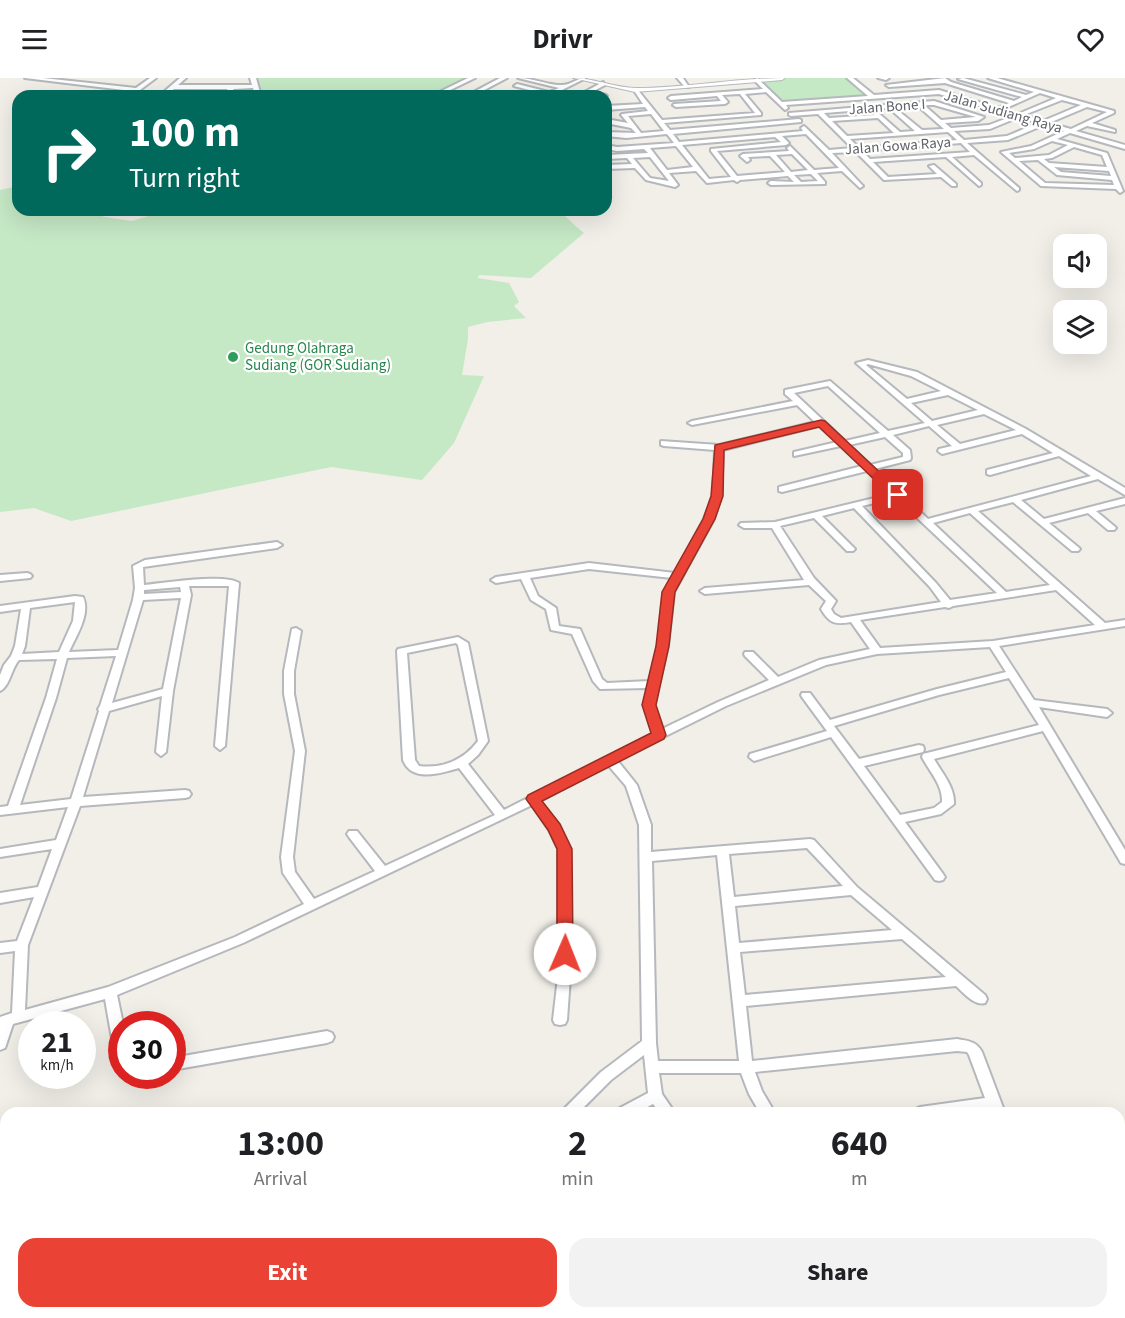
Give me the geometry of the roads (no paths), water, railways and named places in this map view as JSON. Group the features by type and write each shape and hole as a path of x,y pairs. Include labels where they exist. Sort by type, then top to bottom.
{"street":[{"path":"28,78 137,90 153,78"},
{"path":"169,90 183,78"},
{"path":"253,78 256,90"},
{"path":"447,90 472,78"},
{"path":"481,90 504,78"},
{"path":"521,78 563,87"},
{"path":"557,90 580,78 635,90 782,78"},
{"path":"680,78 687,86"},
{"path":"850,78 873,97"},
{"path":"880,78 886,78"},
{"path":"880,78 901,95"},
{"path":"889,85 962,78 1027,97"},
{"path":"991,78 1113,112 1088,124 1070,131 1052,139 1032,148 1005,153 1043,185 1119,189 1105,154 1052,139"},
{"path":"527,90 515,87 528,80"},
{"path":"757,80 860,186"},
{"path":"939,92 945,81"},
{"path":"945,81 1015,103"},
{"path":"591,90 603,84"},
{"path":"173,87 255,86"},
{"path":"230,90 233,87"},
{"path":"662,88 688,120"},
{"path":"635,90 704,180 714,182 844,169"},
{"path":"670,98 768,90"},
{"path":"741,92 769,124"},
{"name":"Jalan Sudiang Raya","path":"782,104 939,92 1125,147"},
{"path":"939,123 981,117 1038,92"},
{"path":"676,105 725,102 718,94"},
{"path":"908,94 1017,189"},
{"path":"846,138 990,127 1060,98"},
{"path":"698,103 711,118"},
{"name":"Jalan Bone I","path":"612,135 640,135 769,124 820,112 936,104 981,117"},
{"path":"612,108 646,105"},
{"name":"Jalan Gowa Raya","path":"827,152 1008,138 1086,105"},
{"path":"891,107 920,132"},
{"path":"871,108 899,134"},
{"path":"612,116 652,112"},
{"path":"820,112 886,179 942,175"},
{"path":"660,122 759,114"},
{"path":"624,115 640,135"},
{"path":"828,120 879,116"},
{"path":"853,118 859,124"},
{"path":"612,122 632,126"},
{"path":"1088,124 1113,131"},
{"path":"865,130 872,136"},
{"path":"612,148 807,132"},
{"path":"771,183 822,183 777,135"},
{"path":"706,141 737,180"},
{"path":"713,150 786,143"},
{"path":"1013,160 1050,157 1073,145"},
{"path":"629,157 648,179 675,186 646,147"},
{"path":"747,160 743,156 793,152"},
{"path":"868,161 976,153"},
{"path":"772,154 799,184"},
{"path":"612,157 653,155"},
{"path":"947,155 979,183"},
{"path":"1039,158 1061,175 1115,178"},
{"path":"1047,165 1110,169"},
{"path":"612,168 636,166"},
{"path":"932,166 954,185"},
{"path":"665,172 695,169"},
{"path":"612,171 617,176"},
{"path":"711,193 714,182"},
{"path":"958,447 860,363 868,362 914,374 1023,431 1125,492"},
{"path":"879,381 914,374"},
{"path":"782,489 868,469 907,458 907,452 830,383 788,392 868,469 1003,594"},
{"path":"905,402 949,392"},
{"path":"692,423 798,402"},
{"path":"797,454 986,411"},
{"path":"664,443 719,448 821,423"},
{"path":"942,451 1023,431"},
{"path":"659,735 649,705 663,646 669,592 709,519 717,496 719,448"},
{"path":"990,472 1061,453"},
{"path":"926,522 1100,476"},
{"path":"744,525 775,525 898,495"},
{"path":"1015,499 1075,549"},
{"path":"1043,522 1125,501"},
{"path":"856,505 930,581 949,605"},
{"path":"1089,510 1112,528"},
{"path":"973,511 1103,627"},
{"path":"816,515 850,549"},
{"path":"775,525 810,580 831,601 826,609 830,616 840,621 1058,587"},
{"path":"0,1044 9,1020 22,945 76,802 139,592 138,566 145,563 277,544"},
{"path":"496,580 589,566 677,576"},
{"path":"0,578 27,576"},
{"path":"524,576 534,598 551,608 555,628 576,631 598,681 604,687 654,684"},
{"path":"705,591 810,580"},
{"path":"139,592 184,583 234,583 220,746"},
{"path":"161,753 168,691 186,595 184,583"},
{"path":"139,592 186,595"},
{"path":"0,609 81,600 78,621 63,655 51,698 6,810 185,794"},
{"path":"0,688 9,664 16,657 20,646 26,605"},
{"path":"853,618 877,651"},
{"path":"9,1020 110,992 239,940 502,816 659,735 776,681 824,662 877,651 993,644 1125,623"},
{"path":"296,631 289,671 289,694 300,751 287,857 289,873 312,906"},
{"path":"454,641 463,644 483,741 476,752 461,763 427,771 416,770 411,766 402,651 404,649 454,641"},
{"path":"993,644 1032,703 1125,860"},
{"path":"16,657 121,653"},
{"path":"748,654 776,681"},
{"path":"754,757 830,728 1012,674"},
{"path":"103,709 168,691"},
{"path":"806,695 939,877"},
{"path":"1032,703 1107,713"},
{"path":"897,820 937,811 950,800 927,757 1046,727"},
{"path":"856,764 919,749"},
{"path":"610,759 631,785 640,805 645,825 649,1043 655,1096 663,1107"},
{"path":"461,763 502,816"},
{"path":"533,799 554,828 564,849 564,976 560,1020"},
{"path":"353,834 382,871"},
{"path":"647,857 810,843 853,890 980,999"},
{"path":"0,853 59,844"},
{"path":"723,852 746,1067 756,1094 764,1107"},
{"path":"729,902 853,890"},
{"path":"0,897 41,891"},
{"path":"734,948 905,934"},
{"path":"0,948 22,945"},
{"path":"740,1001 958,981"},
{"path":"110,992 114,1011"},
{"path":"186,1062 327,1037"},
{"path":"575,1107 606,1076 649,1043"},
{"path":"651,1067 746,1067 957,1045 971,1047 975,1052 996,1107"},
{"path":"634,1107 655,1096"}],"place":[{"name":"Gedung Olahraga Sudiang (GOR Sudiang)","path":"233,357"}]}
